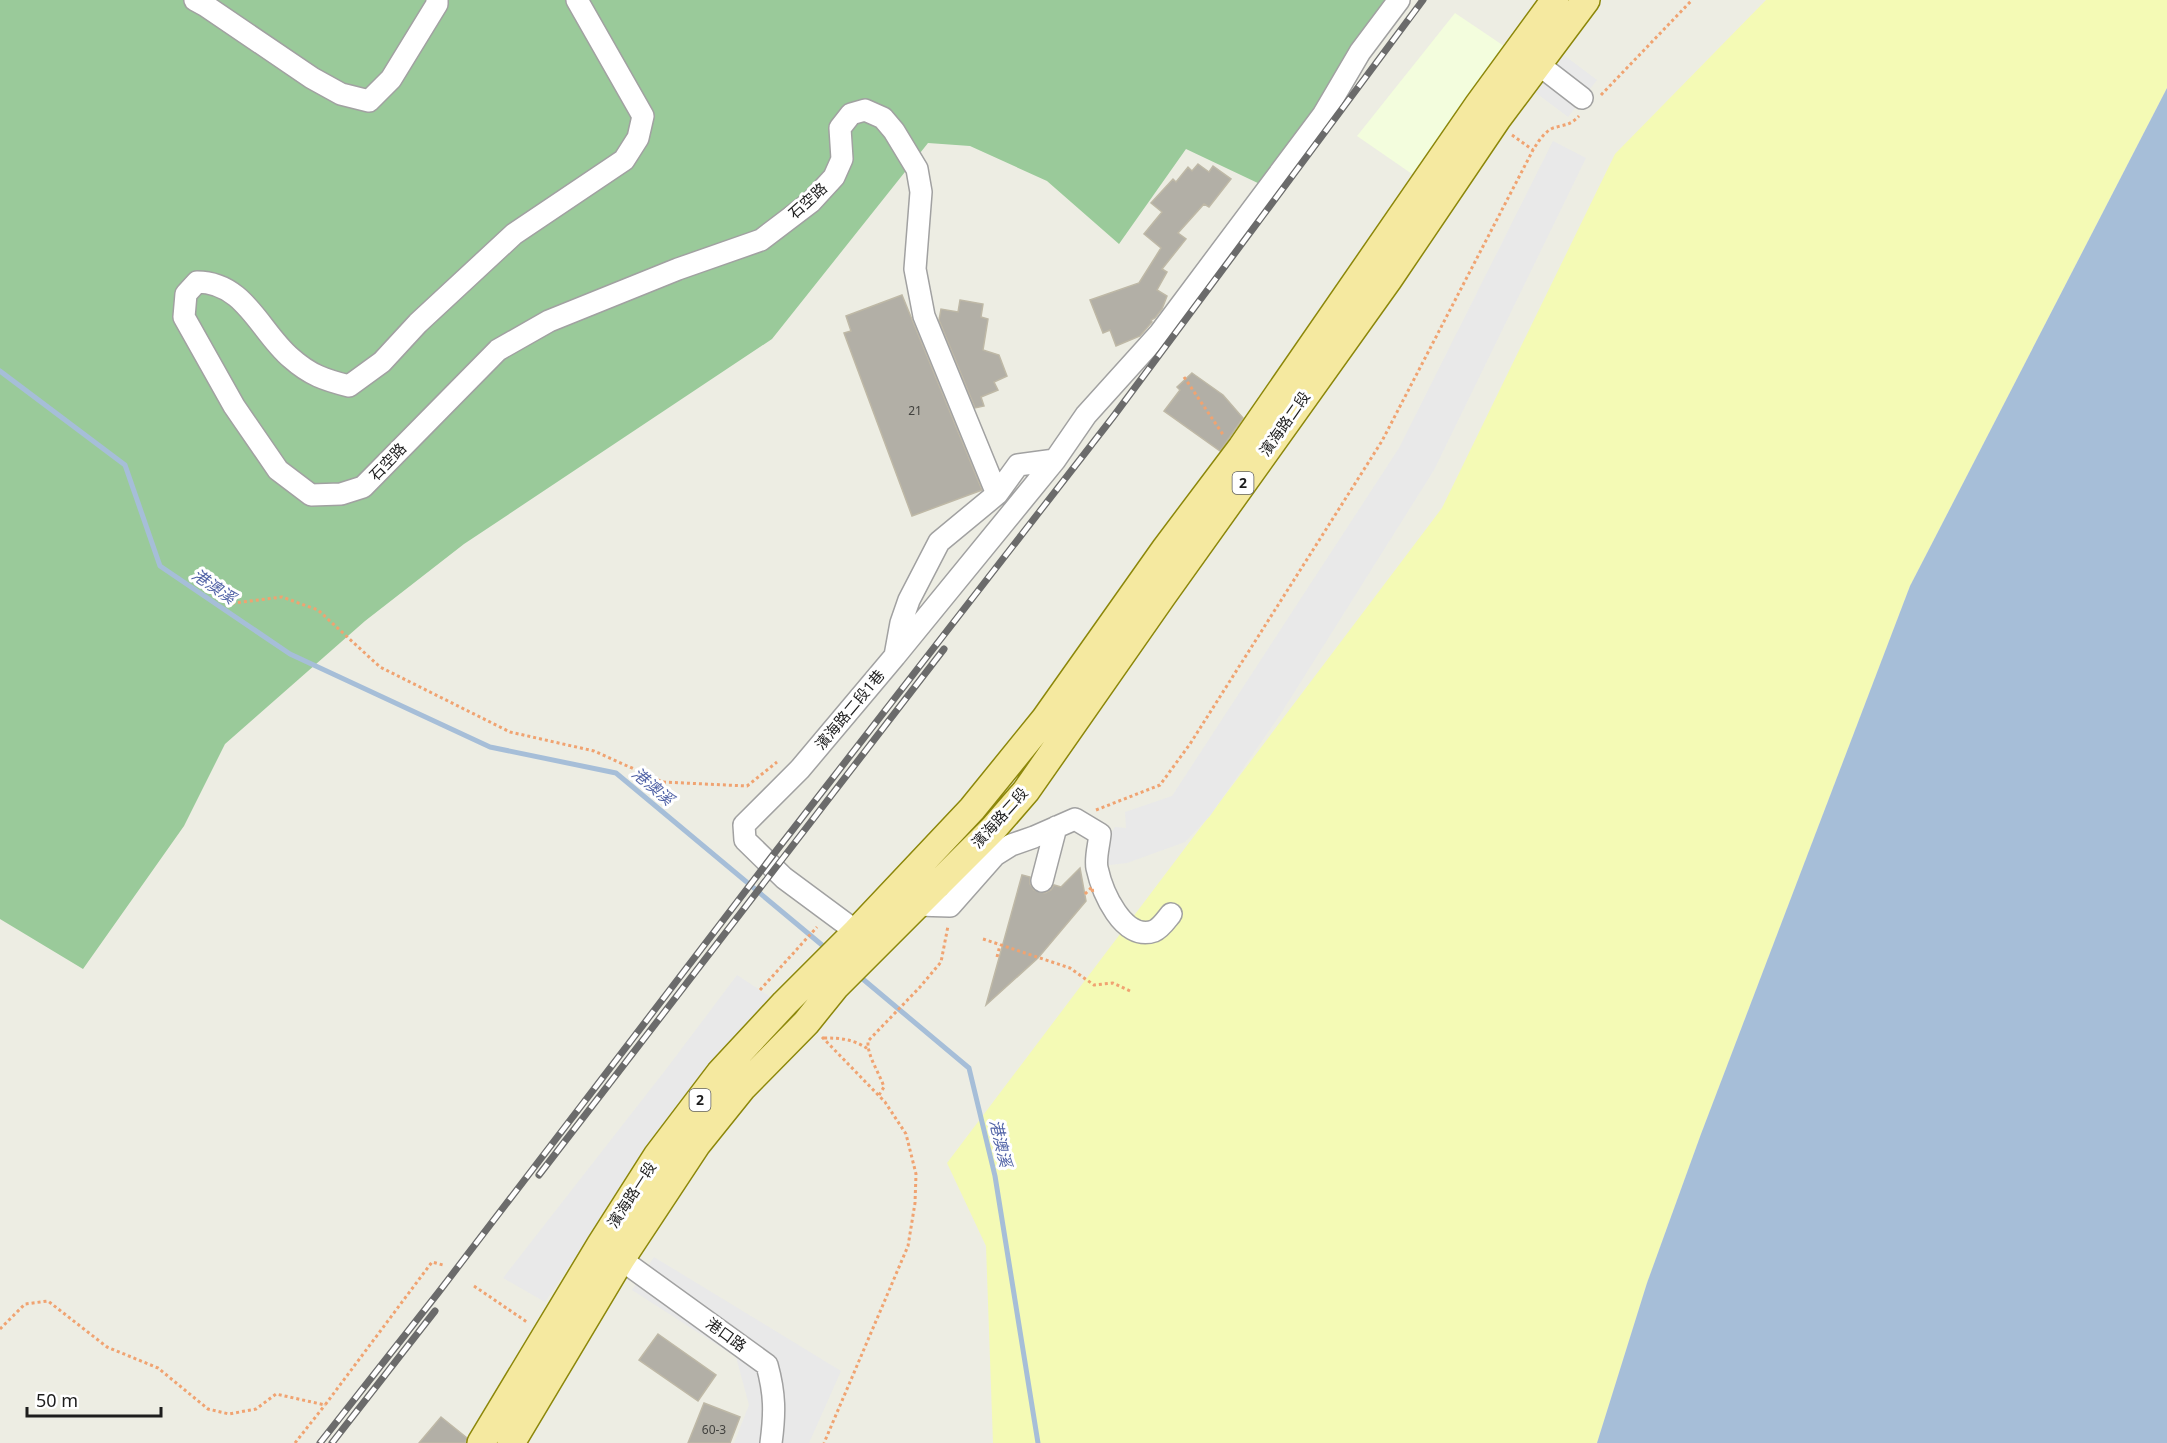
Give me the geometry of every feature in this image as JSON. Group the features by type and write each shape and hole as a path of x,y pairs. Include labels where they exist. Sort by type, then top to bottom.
{"main road":[{"name":"濱海路二段","path":"1494,118 1556,0"},
{"name":"濱海路二段","path":"866,939 972,809 1055,726 1178,554 1243,450 1586,0"},
{"name":"濱海路二段","path":"866,939 916,905 1002,837 1026,791 1055,726"},
{"name":"濱海路一段","path":"511,1443 611,1252 657,1156 720,1073 826,979 866,939"},
{"name":"濱海路一段","path":"481,1443 547,1335 611,1252"}],"street":[{"path":"195,0 312,78 341,94 369,101 391,78 437,4 437,0"},
{"name":"石空路","path":"577,0 643,116 638,138 624,160 514,234 418,323 382,362 349,386 320,379 290,358 240,297 208,282 197,282 186,294 184,317 192,333 234,406 278,471 311,495 341,494 363,487 498,350 549,321 678,269 761,240 811,202 834,177 842,159 840,128 851,114 865,110 883,118 917,169 921,192 915,269 924,316 997,494"},
{"path":"895,656 1055,460 1086,415 1160,333 1323,115 1360,52 1399,0"},
{"path":"1538,64 1588,103"},
{"name":"濱海路二段1巷","path":"866,939 784,878 745,840 744,825 800,770 895,656 901,623 909,600 939,542 997,494 1018,465 1055,460"},
{"path":"1042,881 1065,823"},
{"path":"916,905 950,906 995,855 1002,837 1007,839 1032,830 1065,823 1100,834 1096,865 1108,902 1126,925 1145,933 1157,930 1171,914"},
{"name":"港口路","path":"611,1252 767,1365 774,1391 775,1417 771,1443"}],"path":[{"path":"1065,823 1160,785 1190,744 1382,441 1541,138 1551,129 1570,125 1588,103 1692,0"},
{"path":"1494,118 1533,150"},
{"path":"1184,377 1243,450"},
{"path":"226,604 282,597 318,610 380,667 510,732 594,751 663,782 747,786 780,760"},
{"path":"1085,894 1092,887 1093,894"},
{"path":"879,1095 884,1087 868,1049 868,1041 921,987 941,962 950,906"},
{"path":"760,990 823,920"},
{"path":"983,939 1070,968 1094,986 1113,983 1130,991"},
{"path":"997,957 1000,945"},
{"path":"817,1031 879,1095 906,1134 916,1174 915,1203 908,1246 824,1443"},
{"path":"824,1038 843,1038 858,1042 868,1049"},
{"path":"295,1443 420,1275 432,1262 443,1265"},
{"path":"474,1286 547,1335"},
{"path":"0,1329 25,1304 48,1301 107,1347 158,1368 208,1409 229,1414 256,1409 276,1394 325,1404"}],"shaded area":[{"path":"0,0 1407,0 1262,185 1186,149 1119,244 1047,181 970,146 928,143 772,339 464,544 365,621 225,744 184,826 83,969 0,919"},
{"path":"1455,13 1504,46 1412,174 1357,136"},
{"path":"1561,53 1597,80 1568,117 1532,90"},
{"path":"1553,141 1586,158 1434,470 1280,715 1210,816 1185,842 1127,863 1101,866 1102,848 1115,827 1126,828 1125,812 1172,796 1399,448"},
{"path":"737,975 772,998 625,1182 545,1302 503,1278 667,1068"},
{"path":"654,1257 841,1371 809,1443 734,1443 749,1405 736,1357 632,1290"}],"sand":[{"path":"1766,0 2167,0 2167,88 1910,586 1701,1134 1647,1283 1597,1443 993,1443 986,1246 947,1163 1442,508 1615,154"}],"water":[{"path":"2167,88 2167,1443 1597,1443 1647,1283 1701,1134 1910,586"}],"building":[{"path":"1198,164 1209,172 1213,166 1231,179 1209,207 1204,204 1178,233 1186,239 1162,269 1167,272 1157,290 1167,296 1162,309 1140,336 1116,346 1110,330 1103,333 1090,300 1139,283 1161,248 1144,234 1162,212 1151,203 1173,179 1176,182 1188,167 1192,171"},
{"path":"902,295 982,490 912,516 844,333 851,331 846,316"},
{"path":"960,300 983,304 981,317 988,319 983,350 999,355 1007,376 994,382 998,390 981,397 984,406 975,408 939,320 941,309 958,312"},
{"path":"1192,373 1223,395 1243,418 1220,451 1164,411 1180,390 1177,387"},
{"path":"1080,868 1086,901 1038,958 986,1005 1022,875 1030,877 1030,884 1034,890 1045,893 1054,885 1061,887"},
{"path":"658,1334 716,1375 698,1401 639,1360"},
{"path":"704,1403 740,1417 730,1443 688,1443"},
{"path":"441,1417 467,1438 465,1443 419,1443"}],"waterway":[{"name":"港澳溪","path":"0,371 125,465 160,566 290,654 490,747 616,773 828,950"},
{"name":"港澳溪","path":"858,975 969,1068 995,1176 1038,1443"}],"railway":[{"path":"320,1443 1113,417 1423,0"},
{"path":"539,1175 944,649"},
{"path":"332,1443 435,1311"}]}
